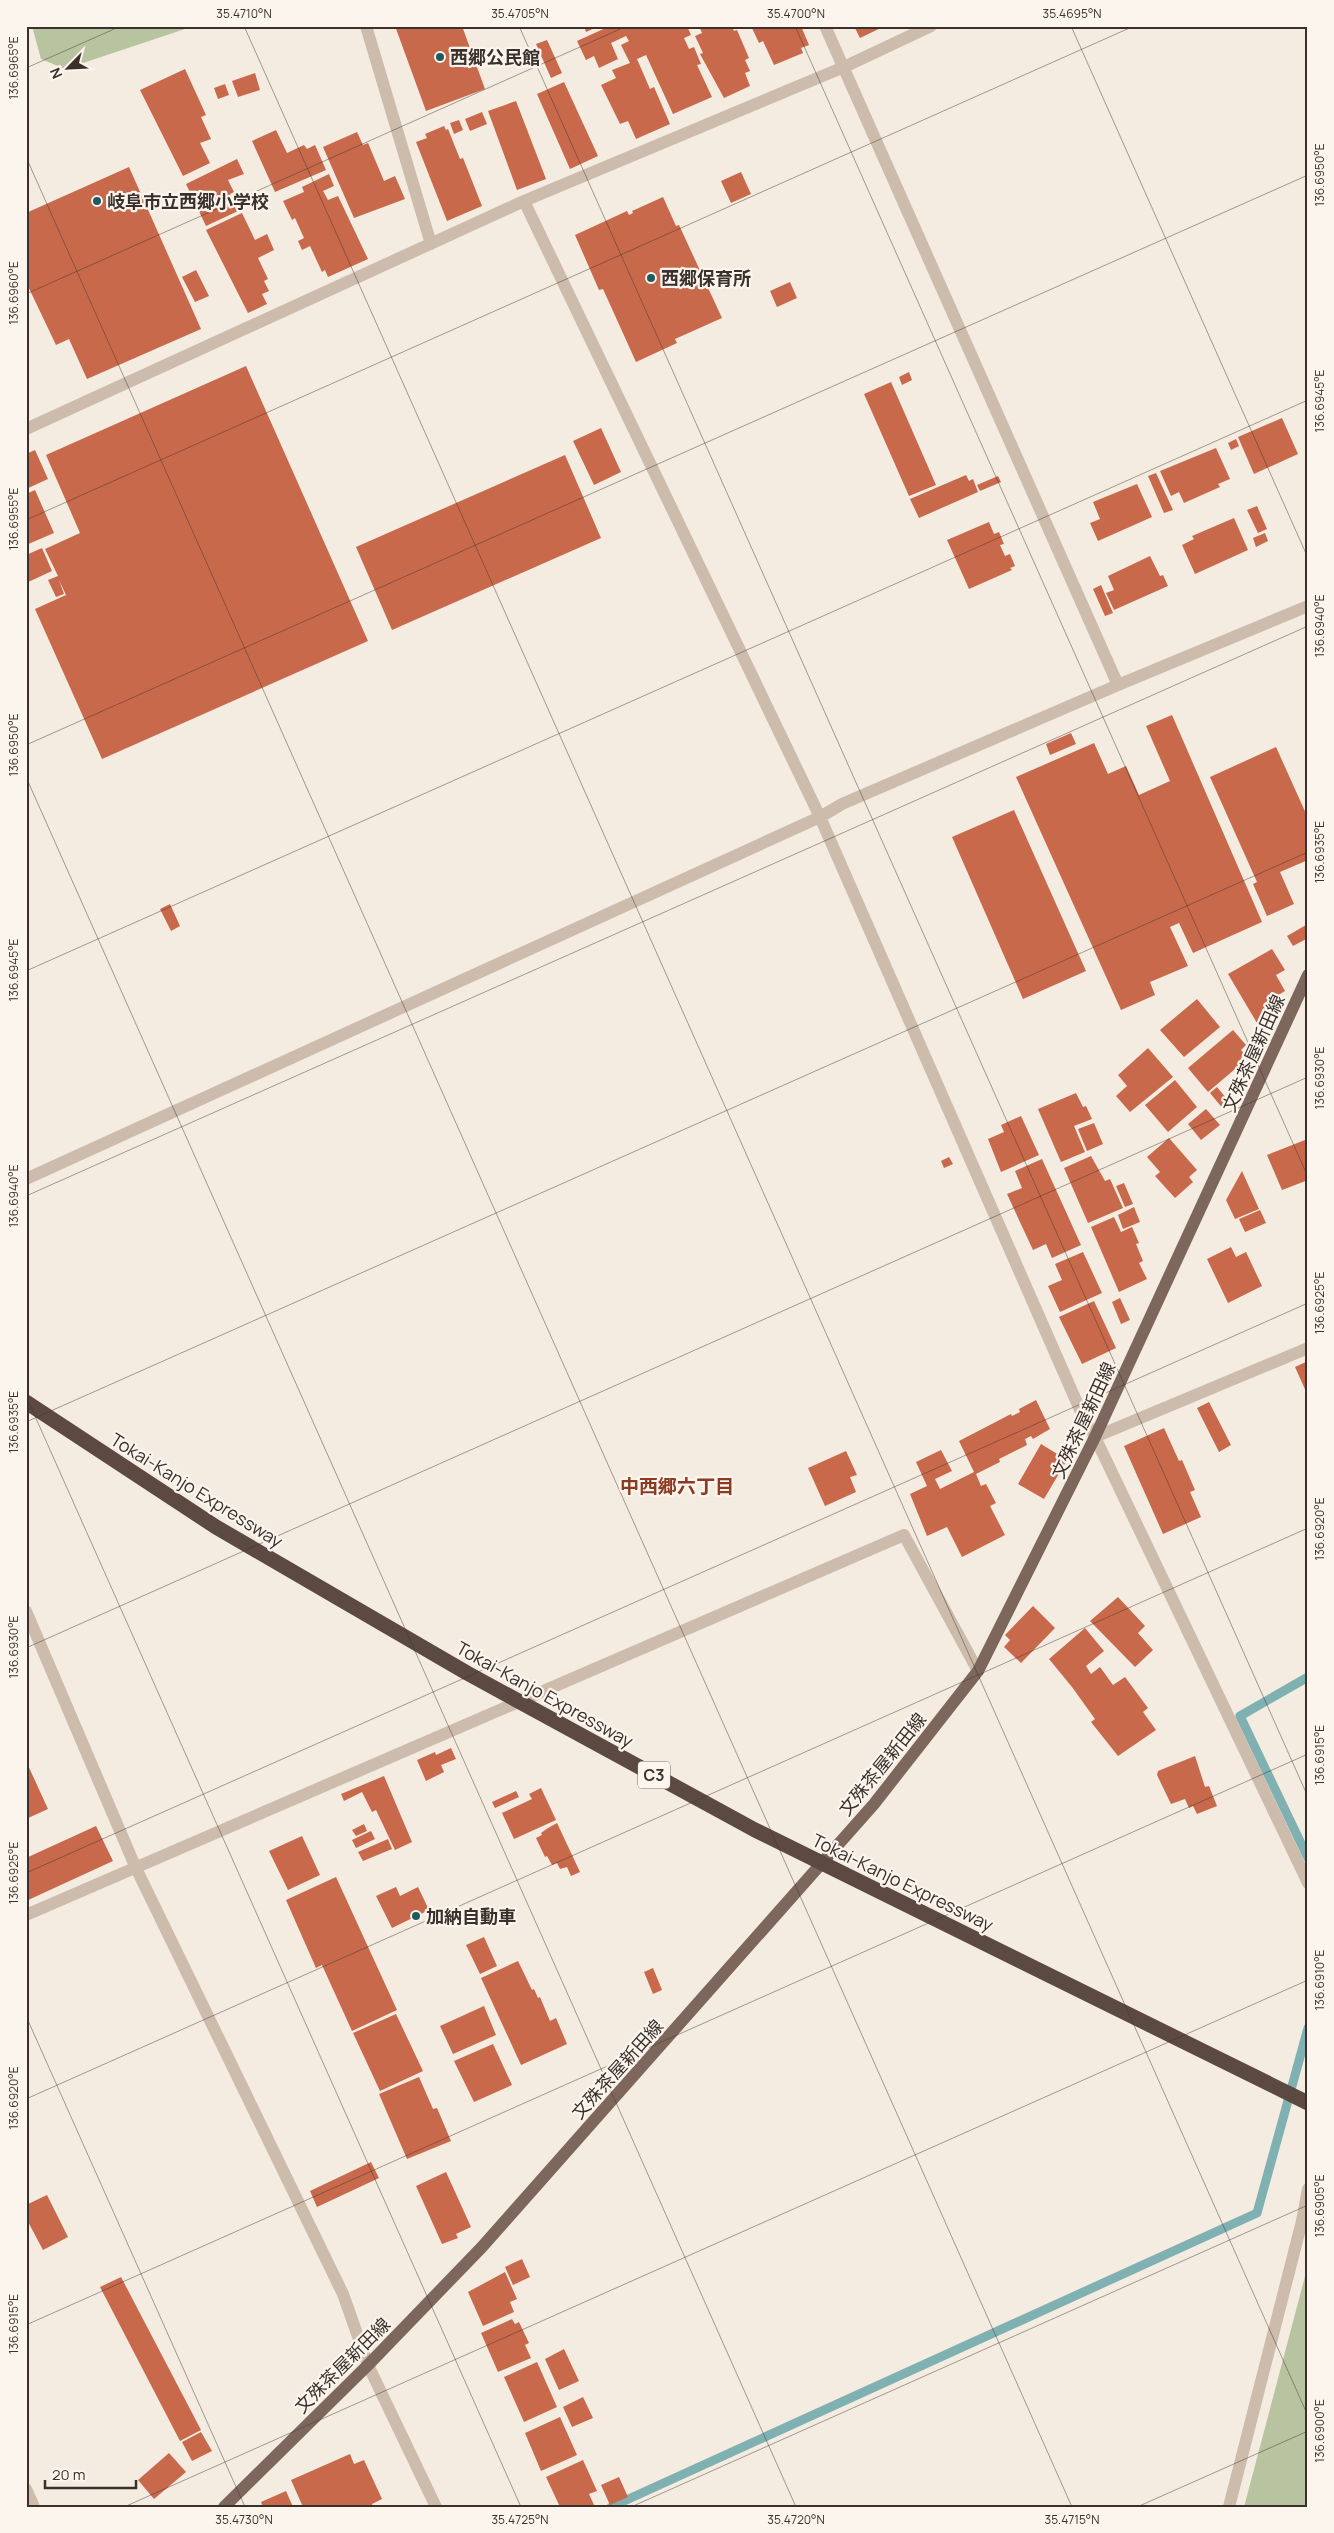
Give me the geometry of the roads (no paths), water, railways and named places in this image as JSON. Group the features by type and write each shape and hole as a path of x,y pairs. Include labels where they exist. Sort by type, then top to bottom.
{"highway":[{"name":"Tokai-Kanjo Expressway","path":"26,1402 216,1527 467,1673 755,1830 1308,2103"}],"main road":[{"name":"文殊茶屋新田線","path":"224,2507 368,2365 482,2247 868,1812 978,1671 1095,1437 1308,974"}],"street":[{"path":"366,26 431,244"},
{"path":"825,26 1118,685"},
{"path":"26,428 524,201 844,67 931,26"},
{"path":"524,201 820,817 1084,1421 1095,1437 1308,1883"},
{"path":"26,1179 820,817 842,804 1118,685 1308,606"},
{"path":"1095,1437 1308,1348"},
{"path":"26,1915 135,1866 904,1535 978,1671"},
{"path":"26,1611 135,1866 343,2294 368,2365 436,2507"},
{"path":"1229,2507 1302,2221 1308,2189"},
{"path":"26,2489 34,2507"}],"waterway":[{"path":"1308,1677 1240,1716 1308,1858"},
{"path":"611,2507 1257,2213 1308,2028"}],"place":[{"name":"西郷公民館","path":"440,57"},
{"name":"岐阜市立西郷小学校","path":"97,201"},
{"name":"西郷保育所","path":"651,278"},
{"name":"加納自動車","path":"416,1916"}],"district":[{"name":"中西郷六丁目","path":"677,1486"}]}
